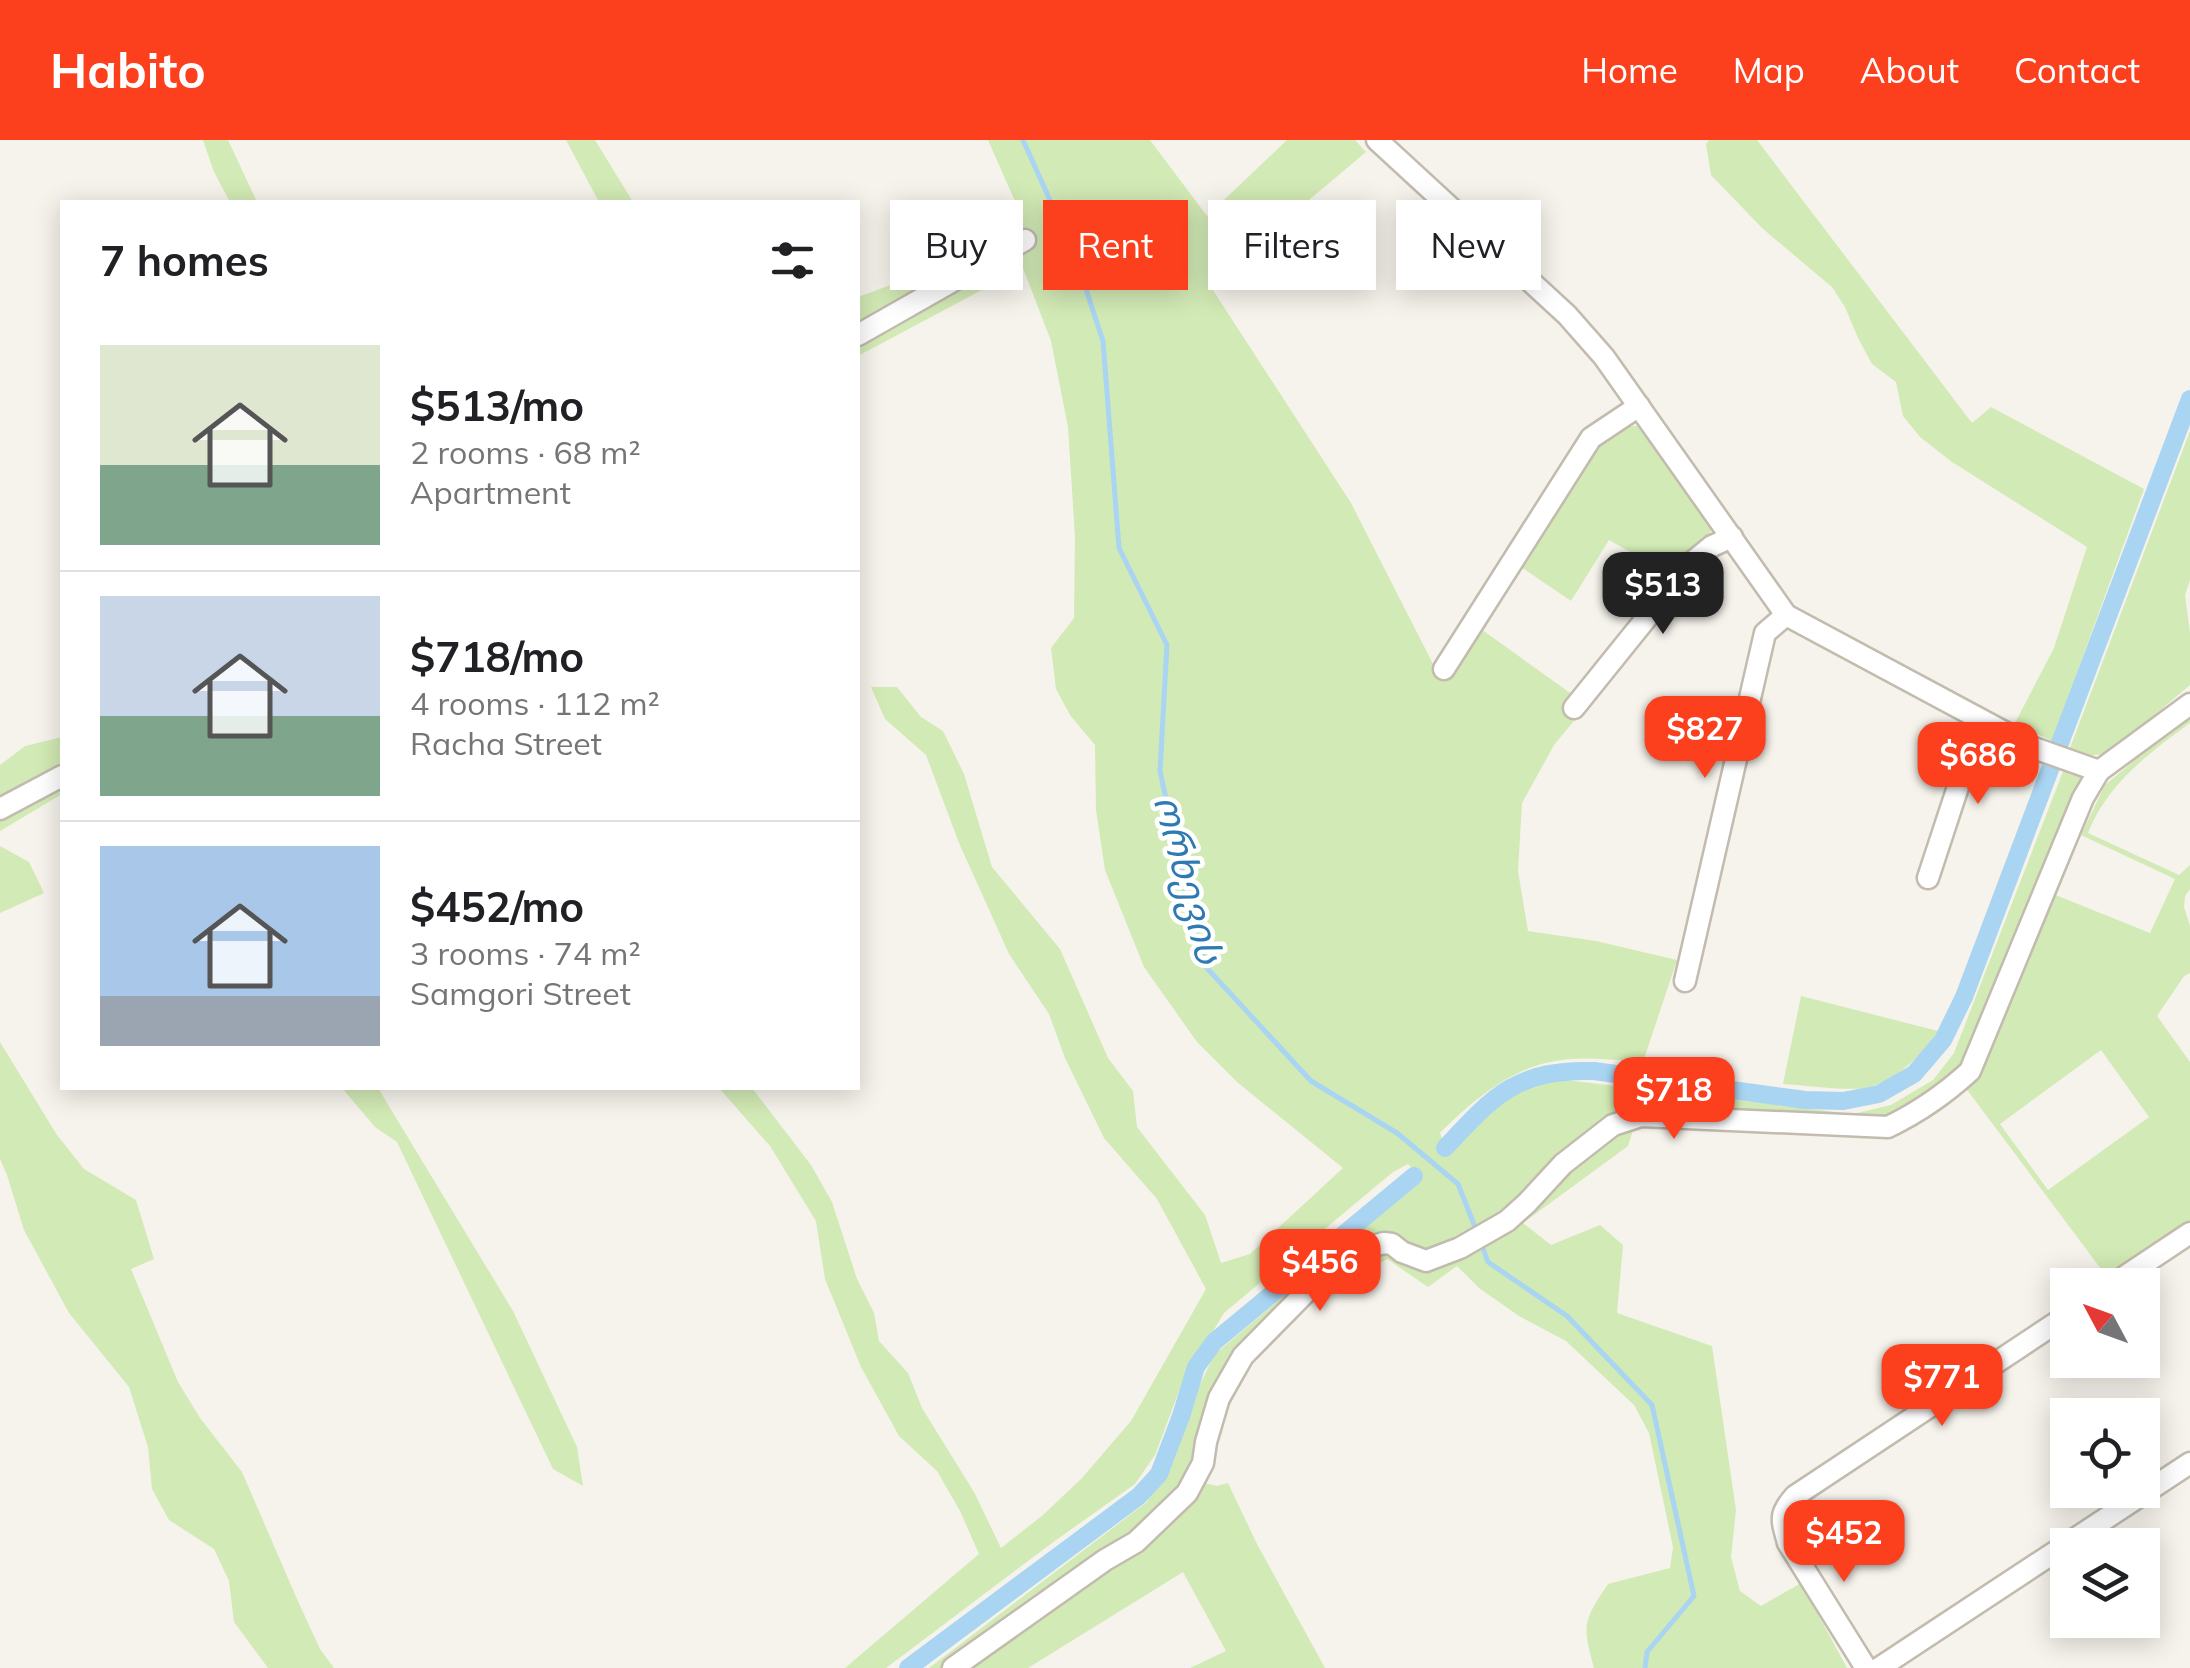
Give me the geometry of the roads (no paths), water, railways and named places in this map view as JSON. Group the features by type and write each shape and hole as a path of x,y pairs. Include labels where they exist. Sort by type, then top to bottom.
{"street":[{"path":"1388,145 1567,315 1604,358 1786,615 2034,748 2099,771"},
{"path":"860,334 1025,240"},
{"path":"1444,670 1591,438 1640,406"},
{"path":"1574,708 1690,564 1712,546 1732,538"},
{"path":"1685,981 1765,633 1786,615"},
{"path":"953,1668 1136,1542 1188,1493 1204,1463 1219,1398 1242,1356 1311,1287 1373,1246 1392,1244 1426,1260 1468,1243 1508,1221 1588,1144 1613,1126 1641,1116 1888,1128 1947,1092 1970,1071 2083,798 2099,771 2190,704"},
{"path":"1928,878 1980,720"},
{"path":"0,808 60,777"},
{"path":"2138,1268 2190,1233"},
{"path":"1866,1668 1788,1543 1782,1520 1784,1508 1795,1496 2050,1327"},
{"path":"1879,1668 2190,1464"}],"waterway":[{"name":"ორხევის","path":"1023,140 1075,256 1103,341 1119,548 1167,645 1160,771 1205,966 1311,1081 1397,1133 1458,1184 1477,1232"},
{"path":"1445,1148 1493,1100 1545,1075 1594,1071 1805,1100 1843,1101 1879,1094 1914,1074 1943,1040 1964,997 2190,399"},
{"path":"908,1668 1139,1496 1159,1474 1196,1367 1214,1342 1414,1176"},
{"name":"ორხევის","path":"1481,1243 1488,1262 1567,1316 1652,1405 1694,1596 1647,1652 1645,1668"}]}
